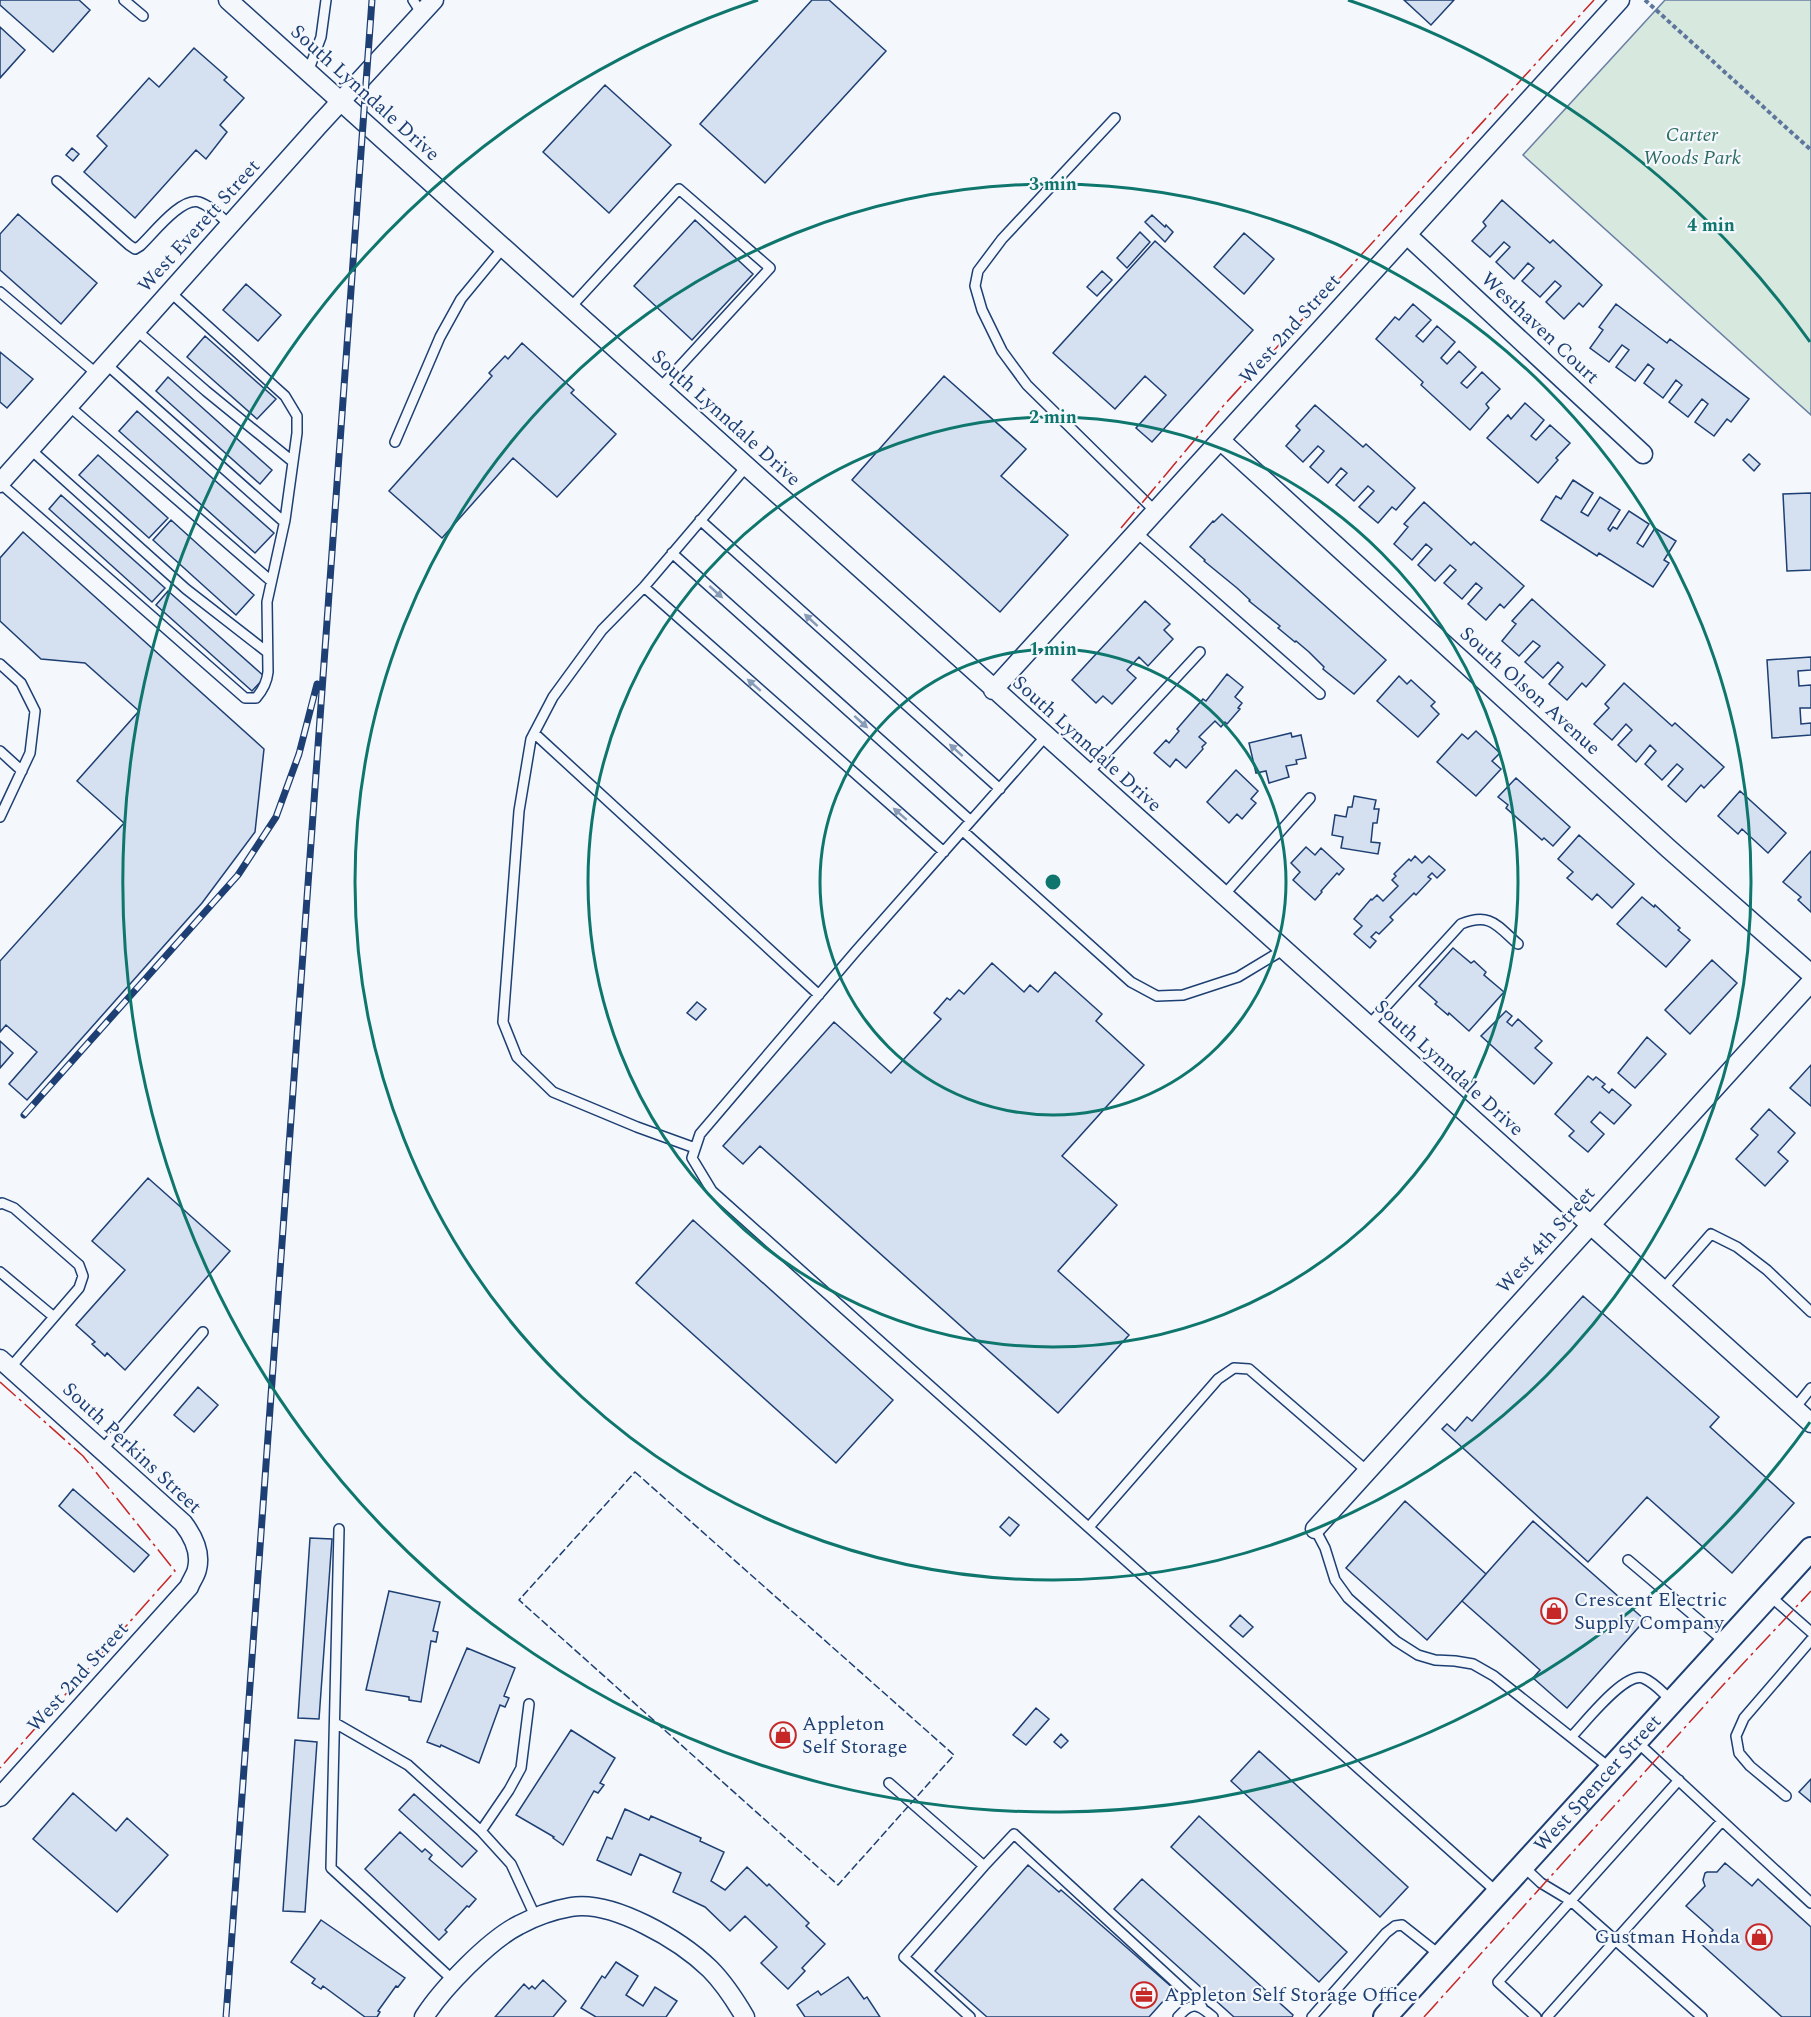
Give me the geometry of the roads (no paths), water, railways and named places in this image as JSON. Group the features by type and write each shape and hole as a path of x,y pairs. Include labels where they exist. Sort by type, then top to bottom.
{"street":[{"name":"South Lynndale Drive","path":"228,0 1811,1423"},
{"name":"West Everett Street","path":"0,483 340,102 417,7 434,0"},
{"name":"West 2nd Street","path":"993,690 1620,0"},
{"name":"Westhaven Court","path":"1407,235 1643,454"},
{"name":"South Olson Avenue","path":"1220,440 1669,849 1811,974"},
{"name":"West 4th Street","path":"1315,1529 1811,982"},
{"name":"South Perkins Street","path":"5,1363 183,1523 190,1532 197,1550 197,1569 189,1587"},
{"name":"West Spencer Street","path":"1385,2017 1811,1549"},
{"name":"West 2nd Street","path":"0,1797 189,1587"},
{"path":"424,2017 453,1981 492,1943 518,1925 573,1907 606,1910 631,1918 662,1934 711,1969 729,1991 745,2017"}],"lane":[{"path":"124,0 143,16"},
{"path":"308,72 321,37 326,0"},
{"path":"1115,118 1002,239 978,271 975,286 982,310 1002,351 1027,386 1155,511"},
{"path":"57,181 135,249 141,246 184,204 196,201 206,205 230,225"},
{"path":"570,308 679,189 770,268 659,388"},
{"path":"395,442 440,337 461,298 503,248"},
{"path":"0,292 101,369 284,522"},
{"path":"0,483 245,698 256,698 267,681 267,602 284,522 297,433 297,417 285,396 170,292"},
{"path":"136,330 292,461"},
{"path":"69,406 271,581"},
{"path":"30,449 186,589 267,652"},
{"path":"695,1148 553,1092 517,1057 503,1022 519,812 531,739 553,697 602,630 644,587 746,467"},
{"path":"700,520 1000,789"},
{"path":"1136,532 1320,694"},
{"path":"672,553 971,821"},
{"path":"644,587 944,852"},
{"path":"1087,774 1200,652"},
{"path":"0,664 21,683 35,711 30,753 0,817"},
{"path":"534,733 819,995"},
{"path":"1046,736 700,1134 692,1158 712,1191 1497,1893"},
{"path":"0,751 22,771"},
{"path":"1223,896 1310,798"},
{"path":"963,831 1131,982 1158,996 1183,995 1238,977 1283,950"},
{"path":"1368,1026 1461,924 1474,919 1490,920 1518,944"},
{"path":"0,1204 14,1208 79,1265 83,1276 79,1288 54,1317 5,1363"},
{"path":"1662,1290 1711,1234 1737,1247 1767,1270 1811,1311"},
{"path":"0,1272 54,1317"},
{"path":"102,1450 203,1332"},
{"path":"1089,1527 1218,1378 1234,1368 1249,1369 1367,1471"},
{"path":"1795,1408 1811,1388"},
{"path":"339,1529 331,1868 453,1981"},
{"path":"1315,1529 1328,1554 1335,1580 1348,1598 1396,1641 1418,1655 1435,1660 1455,1660 1473,1664 1494,1676 1611,1769"},
{"path":"1629,1560 1726,1643"},
{"path":"1769,1596 1811,1632"},
{"path":"1786,1796 1744,1760 1739,1753 1736,1736 1744,1718 1811,1640"},
{"path":"1572,1736 1617,1689 1630,1679 1640,1677 1650,1682 1672,1701"},
{"path":"481,1831 521,1768 529,1704"},
{"path":"335,1722 408,1765 481,1831 511,1863 536,1918"},
{"path":"1636,1741 1811,1903"},
{"path":"1536,2017 1498,1982 1678,1780"},
{"path":"889,1784 984,1866"},
{"path":"1547,2017 1722,1821"},
{"path":"970,2017 904,1957 1014,1834 1213,2017"},
{"path":"1522,1865 1541,1883 1571,1901 1702,2017"},
{"path":"1312,2017 1386,1933 1395,1926 1402,1925 1440,1955"},
{"path":"1178,2017 1189,2007 1197,2005 1202,2007"}],"railway":[{"path":"226,2017 372,0"},
{"path":"24,1115 238,875 276,817 299,754 317,684"}],"place":[{"name":"Crescent Electric Supply Company","path":"1554,1611"},
{"name":"Appleton Self Storage","path":"783,1735"},
{"name":"Gustman Honda","path":"1759,1937"},
{"name":"Appleton Self Storage Office","path":"1144,1995"}],"park label":[{"name":"Carter Woods Park","path":"1692,146"}]}
